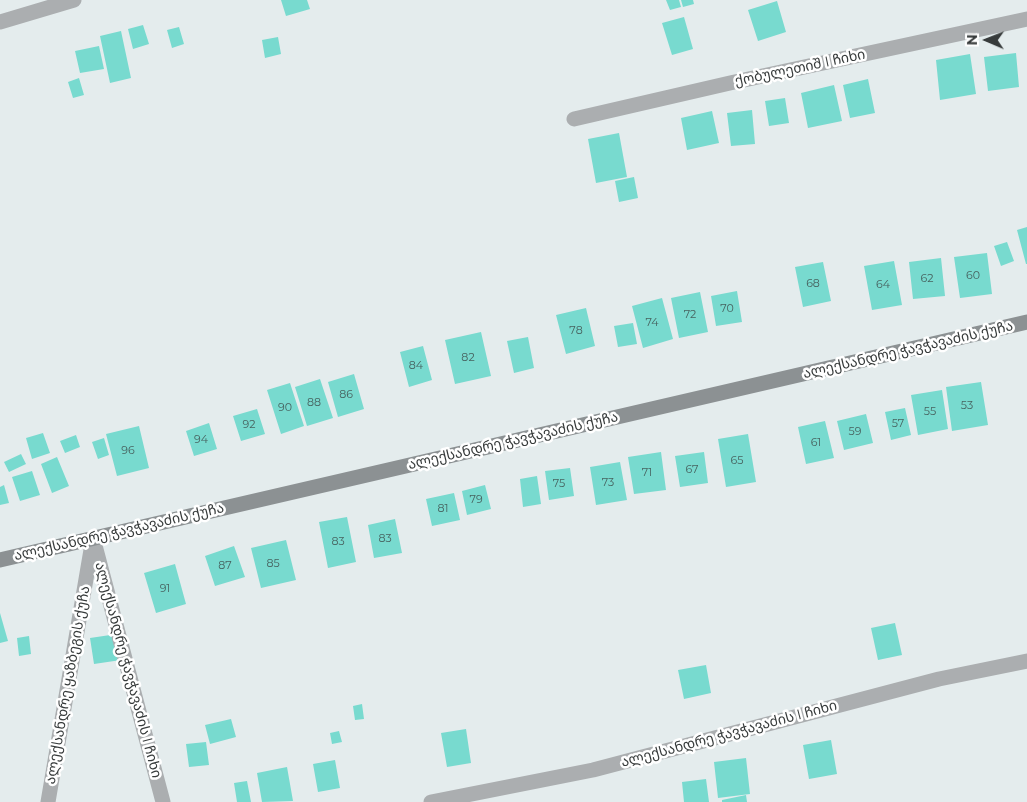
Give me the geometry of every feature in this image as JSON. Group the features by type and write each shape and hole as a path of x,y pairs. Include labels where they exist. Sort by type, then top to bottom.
{"street":[{"path":"0,22 74,0"},
{"name":"ქობულეთიშ I ჩიხი","path":"574,119 730,82 1027,19"},
{"name":"ალექსანდრე ჭავჭავაძის ქუჩა","path":"0,560 1027,322"},
{"name":"ალექსანდრე ყაზბეგის ქუჩა","path":"48,802 93,538"},
{"name":"ალექსანდრე ჭავჭავაძის I ჩიხი","path":"93,538 163,802"},
{"name":"ალექსანდრე ჭავჭავაძის I ჩიხი","path":"431,802 593,770 939,679 1027,661"}],"building":[{"path":"281,0 307,0 310,9 286,16"},
{"path":"666,0 679,0 681,7 670,10"},
{"path":"681,0 693,0 694,4 683,7"},
{"path":"777,1 786,32 758,41 748,10"},
{"path":"684,17 693,49 672,55 662,23"},
{"path":"143,25 149,44 133,49 128,29"},
{"path":"179,27 184,44 172,48 167,30"},
{"path":"121,31 131,78 110,83 100,36"},
{"path":"278,37 281,54 265,58 262,40"},
{"path":"99,46 104,69 80,73 75,51"},
{"path":"1016,53 1019,87 988,91 984,57"},
{"path":"970,54 976,94 940,100 936,60"},
{"path":"79,78 84,95 73,98 68,82"},
{"path":"868,79 875,113 850,118 843,85"},
{"path":"834,85 842,121 808,128 801,93"},
{"path":"785,98 789,123 769,126 765,101"},
{"path":"752,110 755,144 731,146 727,113"},
{"path":"712,111 719,143 687,150 681,118"},
{"path":"619,133 627,177 596,183 588,139"},
{"path":"634,177 638,198 619,202 615,181"},
{"path":"1027,227 1027,264 1026,264 1017,230"},
{"path":"1007,242 1014,261 1001,266 994,246"},
{"path":"987,253 992,294 960,298 954,257"},
{"path":"941,258 945,296 913,299 909,262"},
{"path":"894,261 902,305 872,310 864,266"},
{"path":"823,262 831,301 803,307 795,267"},
{"path":"737,291 742,322 716,326 711,296"},
{"path":"700,292 708,332 679,338 671,298"},
{"path":"662,298 673,339 643,348 632,306"},
{"path":"586,308 595,346 566,354 556,315"},
{"path":"633,323 637,344 618,347 614,326"},
{"path":"481,332 491,376 455,384 445,340"},
{"path":"528,337 534,368 514,373 507,341"},
{"path":"423,346 432,380 409,387 400,352"},
{"path":"354,374 364,409 338,417 328,382"},
{"path":"320,379 333,418 307,426 295,387"},
{"path":"981,382 988,425 952,431 946,387"},
{"path":"290,383 304,426 281,434 267,390"},
{"path":"942,390 948,429 918,435 911,395"},
{"path":"905,408 911,435 891,440 885,412"},
{"path":"257,409 265,434 241,441 233,416"},
{"path":"866,414 873,443 844,450 837,421"},
{"path":"825,421 834,458 806,464 798,427"},
{"path":"209,423 217,449 194,456 186,431"},
{"path":"139,426 149,468 117,476 106,434"},
{"path":"43,433 50,453 32,459 26,438"},
{"path":"748,434 756,482 726,487 718,439"},
{"path":"76,435 80,447 65,453 60,441"},
{"path":"104,438 109,455 98,459 92,442"},
{"path":"661,452 666,490 634,494 628,457"},
{"path":"704,452 708,483 680,487 675,456"},
{"path":"21,454 26,464 9,472 4,462"},
{"path":"57,457 69,486 52,493 41,464"},
{"path":"620,462 627,500 596,505 590,467"},
{"path":"570,468 574,496 549,500 545,471"},
{"path":"32,471 40,495 20,501 12,477"},
{"path":"537,476 541,504 523,507 520,479"},
{"path":"4,485 9,503 0,505 0,487"},
{"path":"485,485 491,509 467,515 462,491"},
{"path":"454,493 460,520 432,526 426,499"},
{"path":"347,517 356,562 328,568 319,522"},
{"path":"395,519 402,553 374,558 368,525"},
{"path":"286,540 296,580 261,588 251,548"},
{"path":"234,546 245,577 215,586 205,556"},
{"path":"175,564 186,604 156,613 144,573"},
{"path":"0,613 8,641 0,643"},
{"path":"895,623 902,655 878,660 871,628"},
{"path":"117,634 121,660 94,664 90,638"},
{"path":"29,636 31,654 19,656 17,638"},
{"path":"706,665 711,693 684,699 678,670"},
{"path":"362,704 364,719 355,720 353,706"},
{"path":"231,719 236,737 210,744 205,725"},
{"path":"466,729 471,763 447,767 441,733"},
{"path":"339,731 342,742 332,744 330,733"},
{"path":"831,740 837,774 809,779 803,745"},
{"path":"206,742 209,765 189,767 186,744"},
{"path":"746,758 750,794 718,798 714,762"},
{"path":"335,760 340,788 318,792 313,764"},
{"path":"287,767 293,801 262,802 257,773"},
{"path":"706,779 709,802 684,802 682,782"},
{"path":"247,781 251,802 237,802 234,783"},
{"path":"746,795 747,802 722,802 722,800"}]}
